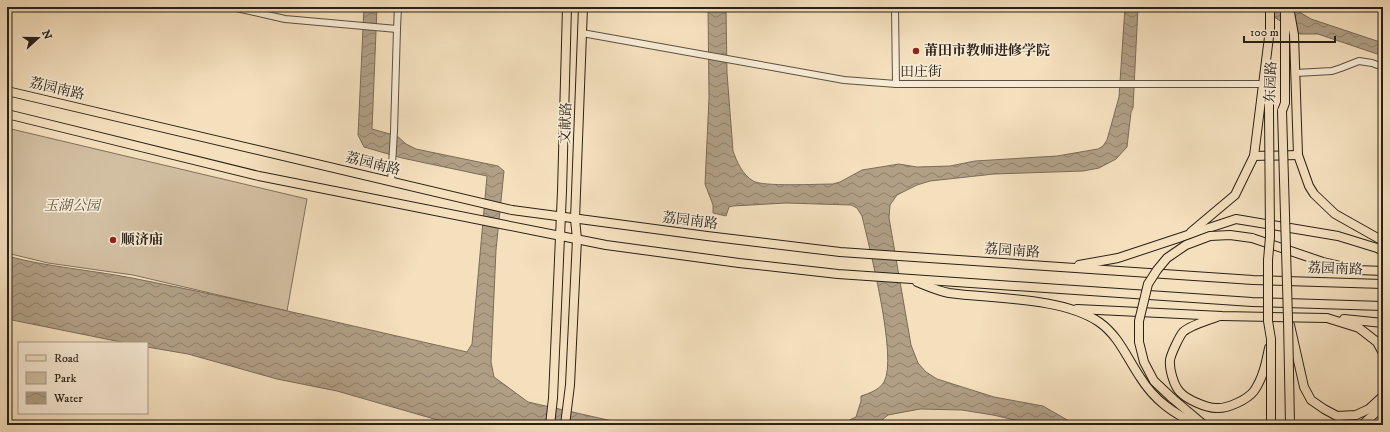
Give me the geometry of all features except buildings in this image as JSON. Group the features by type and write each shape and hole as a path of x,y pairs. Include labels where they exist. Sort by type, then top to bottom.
{"main road":[{"path":"550,425 568,7"},
{"name":"文献路","path":"565,425 570,385 577,239 575,219 583,7"},
{"name":"东园路","path":"1270,7 1270,237 1268,260 1268,321 1271,339"},
{"name":"东园路","path":"1285,7 1285,103 1282,111 1288,319"},
{"path":"1289,7 1294,35 1298,155 1309,186 1314,194 1335,214 1383,241"},
{"path":"1186,235 1235,195 1254,156 1270,29"},
{"name":"荔园南路","path":"7,91 468,200 512,210 560,217 840,252 1253,280 1383,284"},
{"path":"7,114 259,176 606,245 739,263 838,274 1252,302 1383,306"},
{"path":"1254,156 1298,155"},
{"path":"1067,268 1118,258 1236,219 1338,236 1378,248 1383,251"},
{"path":"1204,425 1154,382 1144,362 1139,342 1139,320 1148,284 1167,258 1186,245 1210,236 1230,235 1252,238 1323,262 1358,270 1383,271"},
{"path":"905,278 947,292 1044,303 1078,311 1099,322 1113,334 1124,349 1141,378 1160,402 1178,416 1198,425"},
{"path":"1070,309 1222,316 1327,318 1383,323"},
{"path":"1222,316 1204,321 1184,332 1170,360 1172,377 1180,392 1197,403 1216,408 1236,405 1253,392 1264,370 1271,339"},
{"path":"1327,318 1359,328 1377,342 1383,353"},
{"path":"1288,319 1304,387 1311,400 1337,416 1356,415 1369,409 1383,396"},
{"path":"1288,319 1290,425"},
{"path":"1271,339 1271,425"},
{"path":"1362,425 1383,406"}],"street":[{"path":"232,7 248,9 286,19 395,29"},
{"path":"391,182 394,131 395,29 398,7"},
{"path":"895,7 896,84"},
{"name":"田庄街","path":"582,33 844,80 896,84 1264,84"},
{"path":"1296,73 1332,71 1359,61 1383,66"}],"green space":[{"name":"玉湖公园","path":"7,128 307,199 287,311 133,275 48,263 7,253"}],"water":[{"path":"364,7 377,7 372,129 397,136 406,144 416,149 498,166 504,171 496,250 491,362 494,377 528,402 630,425 455,425 337,391 277,379 188,354 148,347 148,342 121,342 7,319 7,256 38,263 117,275 174,286 467,352 472,344 487,176 402,158 364,147 358,135"},
{"path":"708,7 726,7 727,73 733,151 738,163 746,175 753,181 767,184 791,185 833,184 840,182 862,170 899,164 917,167 950,166 975,161 1057,156 1098,149 1103,146 1107,140 1119,97 1125,7 1138,7 1133,108 1131,112 1127,147 1116,159 1099,168 1083,171 994,174 930,181 917,185 897,195 890,205 889,218 911,345 918,363 926,372 937,379 994,397 1043,406 1076,425 1037,425 962,410 920,409 888,415 876,425 839,425 856,417 861,396 874,391 882,385 887,369 885,327 881,301 862,216 857,208 851,205 786,203 733,206 729,207 726,216 713,213 713,205 705,184 709,98"},
{"path":"1259,7 1291,7 1311,19 1383,43 1383,56 1318,34 1300,34"}],"place":[{"name":"莆田市教师进修学院","path":"916,51"},
{"name":"顺济庙","path":"113,240"}]}
